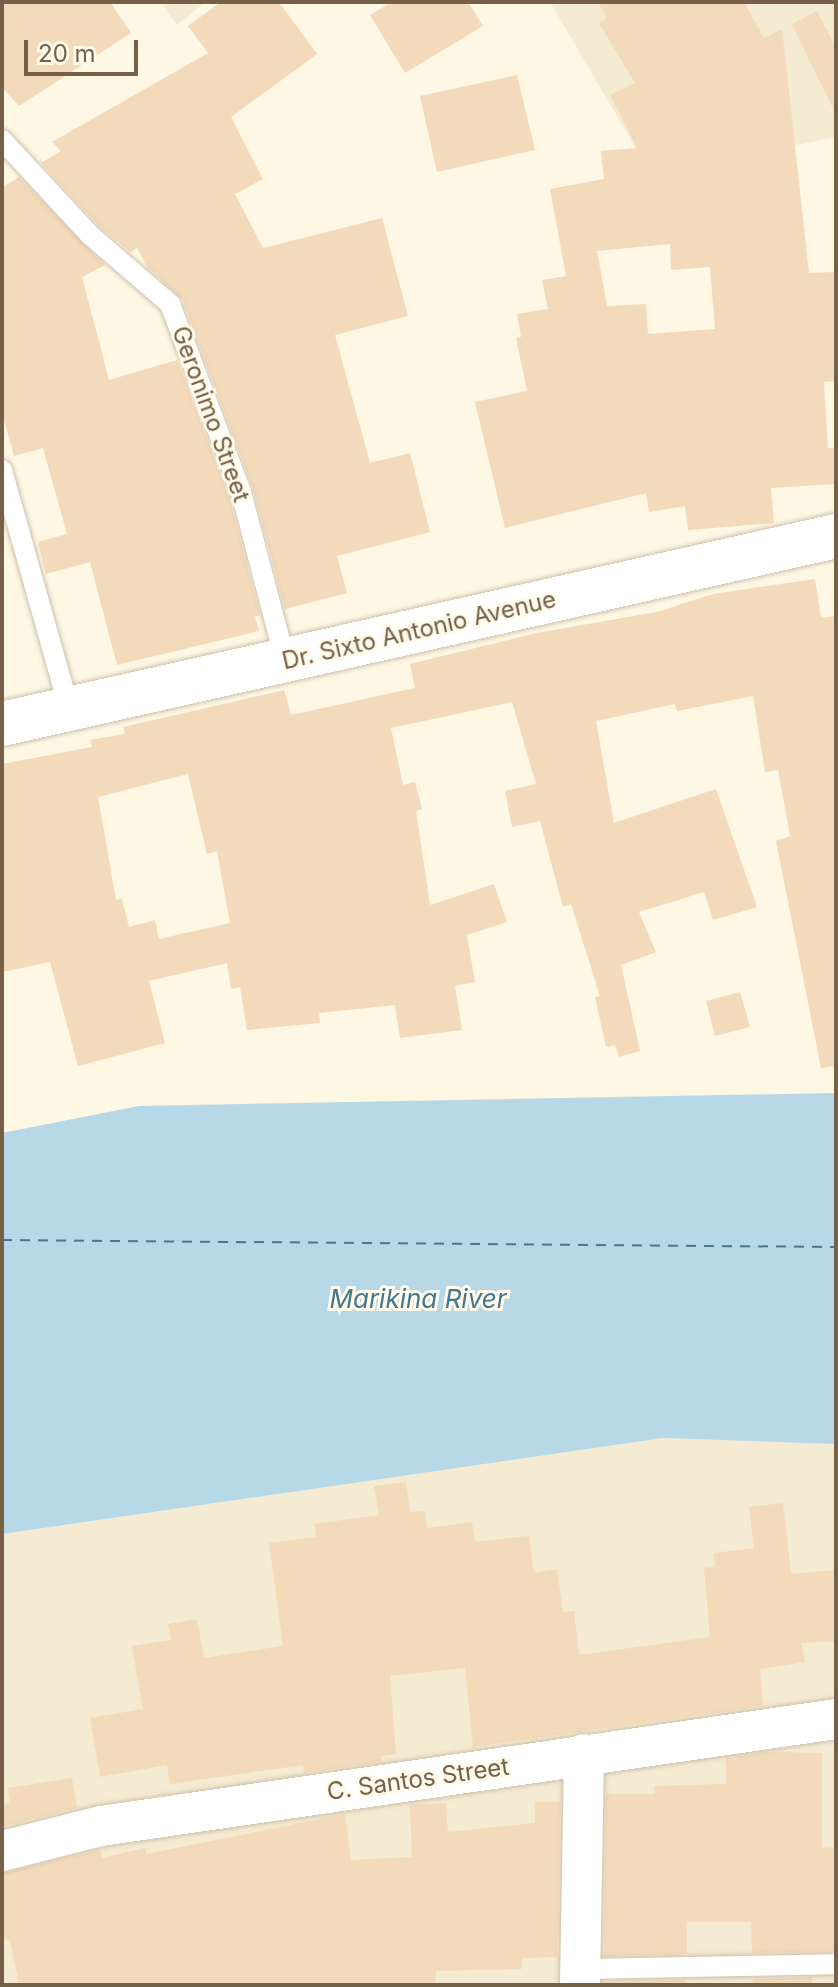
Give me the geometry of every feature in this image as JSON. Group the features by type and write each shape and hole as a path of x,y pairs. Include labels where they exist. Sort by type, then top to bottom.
{"main road":[{"name":"Dr. Sixto Antonio Avenue","path":"2,724 836,536"}],"street":[{"name":"C. Santos Street","path":"2,1851 101,1826 836,1719"},
{"path":"581,1977 584,1754"}],"lane":[{"name":"Geronimo Street","path":"2,140 90,235 170,304 241,492 285,660"},
{"path":"2,470 69,709"},
{"path":"581,1977 836,1964"}],"shaded area":[{"path":"161,2 205,2 177,25"},
{"path":"550,2 836,2 836,137 651,174"},
{"path":"663,1438 836,1444 836,1985 2,1985 2,1534"}],"water":[{"name":"Marikina River","path":"836,1093 836,1444 663,1438 2,1534 2,1133 139,1106"}],"building":[{"path":"2,2 110,2 131,33 19,106 2,87"},
{"path":"221,2 279,2 317,54 231,117 263,179 235,194 263,248 382,218 408,316 335,335 370,463 410,453 430,532 337,556 347,593 285,609 253,488 182,299 147,267 137,248 130,252 99,226 41,163 61,151 52,142 208,53 188,26"},
{"path":"392,2 468,2 483,26 405,73 370,15"},
{"path":"598,2 744,2 764,38 782,29 809,273 836,272 836,381 824,382 828,448 836,448 836,484 771,488 774,523 688,530 685,506 649,512 646,493 505,528 475,402 527,391 516,338 521,337 517,314 548,309 542,280 566,276 550,189 604,179 601,151 637,148 610,95 635,83 599,23 607,18","holes":["670,244 671,270 710,267 715,329 648,334 646,304 607,306 597,251"]},
{"path":"817,11 836,48 836,115 792,24"},
{"path":"517,75 535,150 437,172 420,96"},
{"path":"19,177 105,265 82,277 109,380 177,360 229,496 260,615 255,617 259,631 117,665 90,562 46,574 38,542 67,534 43,448 14,456 2,413 2,187"},
{"path":"815,579 821,618 836,616 836,1066 821,1068 776,841 790,836 778,770 765,772 753,696 677,711 675,704 596,721 614,823 716,789 757,907 713,920 704,892 639,912 656,952 621,965 640,1051 619,1057 615,1045 606,1047 595,997 600,996 571,904 563,907 540,821 512,827 505,791 536,784 512,702 391,728 403,785 415,782 422,809 416,811 430,905 494,884 507,922 467,935 475,982 455,986 462,1030 400,1038 395,1005 319,1013 320,1023 247,1030 240,987 231,989 227,963 149,981 165,1043 78,1066 50,962 2,972 2,764 92,747 90,740 125,734 123,727 284,690 291,715 415,688 410,664 536,633 657,612 713,594","holes":["188,774 207,854 217,851 230,923 159,939 155,920 129,927 122,899 116,900 98,797"]},
{"path":"740,992 750,1027 715,1036 706,1001"},
{"path":"406,1482 410,1512 425,1511 427,1528 472,1522 475,1542 529,1536 534,1573 557,1569 563,1612 574,1611 579,1655 710,1637 704,1568 715,1567 714,1553 754,1548 749,1507 783,1503 791,1574 836,1570 836,1641 801,1643 805,1662 760,1669 763,1706 473,1747 465,1668 390,1676 396,1754 381,1756 381,1762 304,1773 303,1765 170,1784 167,1765 100,1777 90,1718 143,1709 132,1646 171,1640 168,1624 197,1619 204,1658 283,1646 269,1543 316,1537 314,1524 379,1515 374,1486"},
{"path":"767,1752 822,1753 822,1848 836,1847 836,1951 752,1953 751,1922 687,1922 687,1954 604,1956 606,1794 655,1794 654,1786 726,1784 726,1758"},
{"path":"72,1778 77,1808 2,1827 2,1804 10,1803 8,1788"},
{"path":"535,1802 560,1802 557,1957 522,1958 522,1969 436,1971 435,1985 19,1985 10,1940 2,1939 2,1873 100,1850 102,1858 145,1848 146,1854 345,1814 351,1860 412,1857 410,1805 446,1803 448,1832 535,1823"},
{"path":"812,1977 812,1985 753,1985 753,1979"},
{"path":"686,1980 686,1985 603,1985 603,1982"}],"ferry route":[{"path":"2,1240 836,1247"}]}
